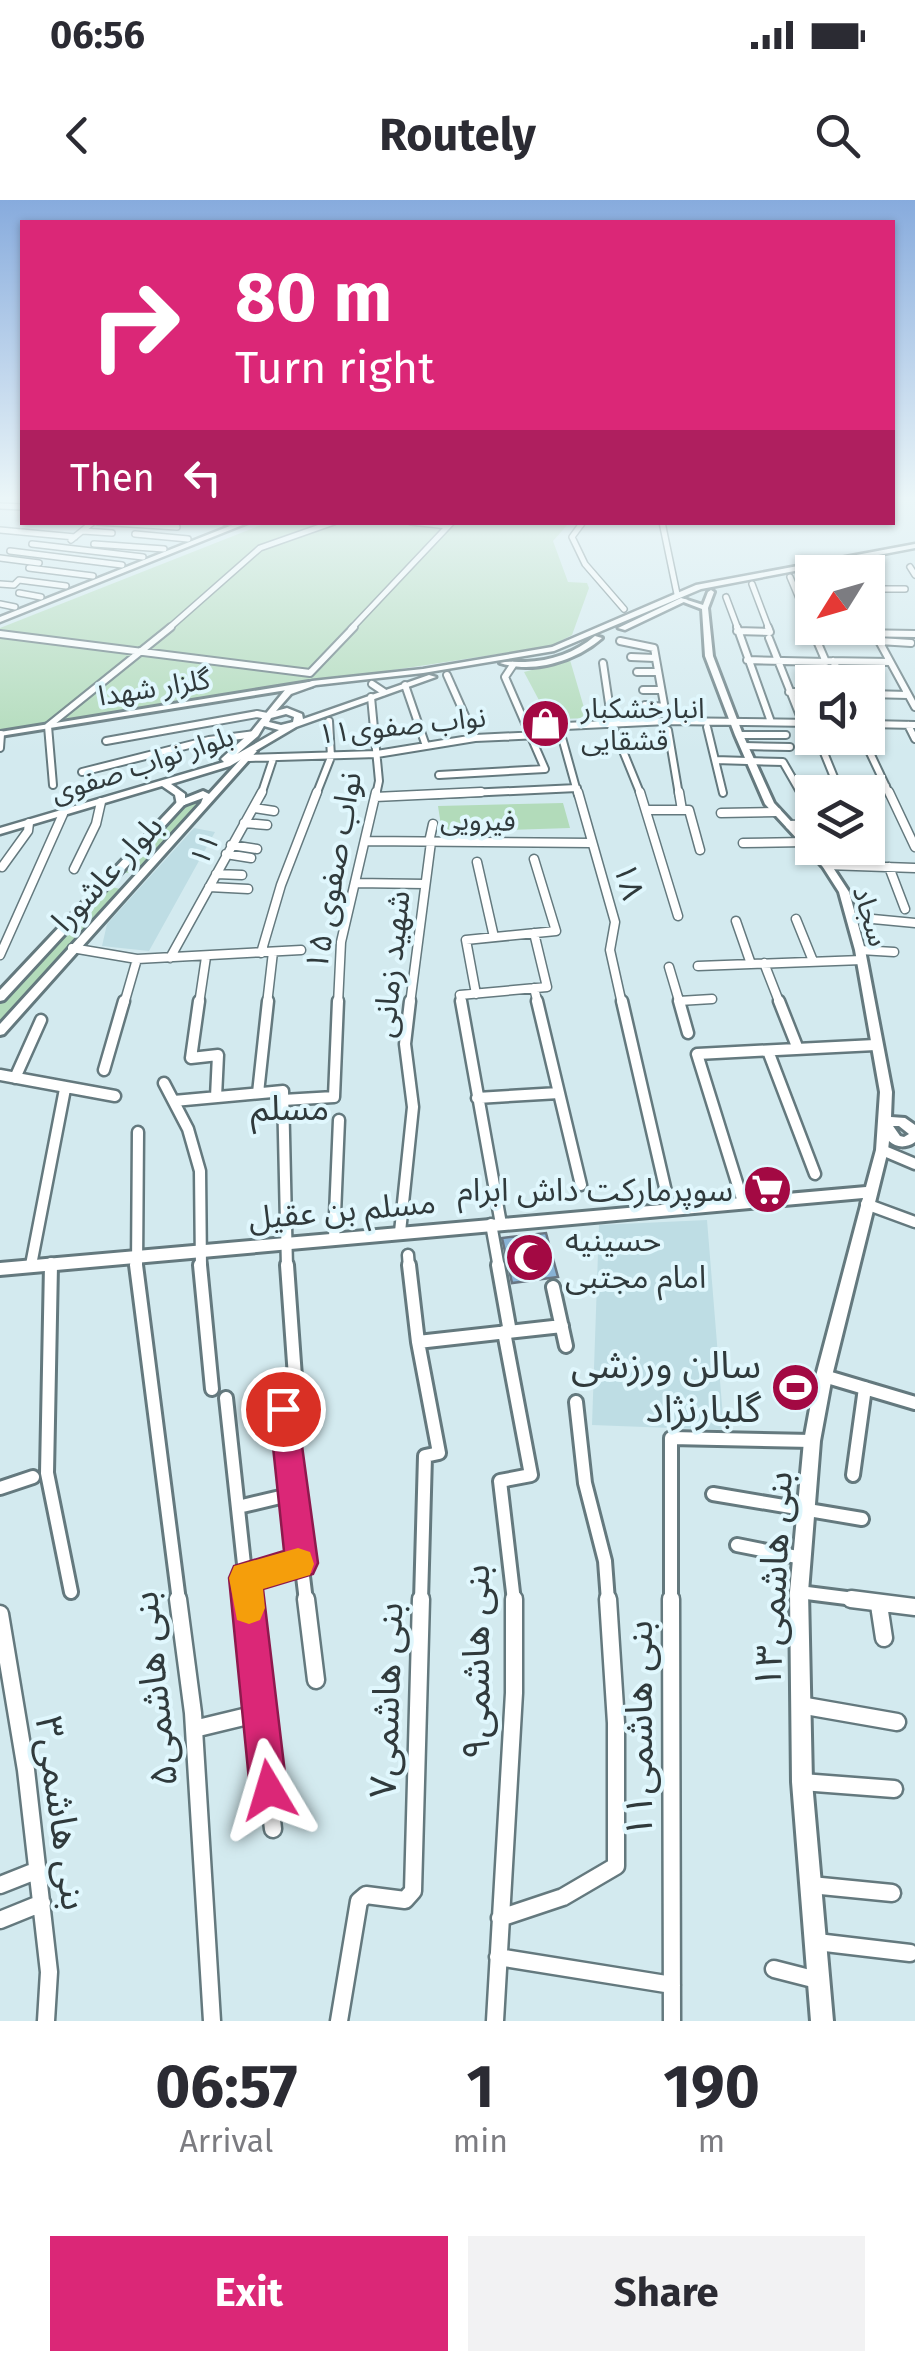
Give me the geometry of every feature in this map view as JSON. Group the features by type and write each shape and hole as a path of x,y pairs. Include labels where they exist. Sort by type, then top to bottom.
{"main road":[{"path":"0,617 79,582"},
{"path":"0,617 91,582"},
{"path":"278,701 288,692 315,683 426,674 554,649 642,609 754,582"},
{"path":"426,674 509,664 565,650 655,614 680,597 763,582"},
{"path":"0,617 15,607 63,589"},
{"path":"642,609 655,614"},
{"name":"بلوار نواب صفوی","path":"14,824 63,814 227,764 251,754 294,725 426,674"},
{"path":"370,680 400,675 406,682 402,686"},
{"name":"بلوار نواب صفوی","path":"0,828 233,754 255,734 278,701"},
{"path":"292,712 299,716 294,725 276,728 265,718 292,712"},
{"path":"164,783 180,794 181,803"}],"street":[{"path":"29,582 63,589"},
{"path":"138,652 141,645 214,582"},
{"path":"53,785 48,726 220,582"},
{"path":"0,634 310,673 396,582"},
{"path":"600,582 624,610"},
{"path":"676,582 680,597 705,608"},
{"path":"792,582 831,665"},
{"path":"752,584 776,661 795,705"},
{"path":"885,589 905,590"},
{"name":"سجاد","path":"711,592 705,608 710,656 751,760 777,812 795,830"},
{"path":"19,594 41,596"},
{"path":"726,597 770,722"},
{"path":"0,604 15,607"},
{"path":"737,631 769,635"},
{"path":"885,634 915,634"},
{"path":"620,641 654,648 686,810 700,850"},
{"path":"911,643 879,642 915,707"},
{"path":"631,657 656,658"},
{"path":"746,660 890,662"},
{"path":"439,775 545,769 504,674 509,664"},
{"path":"603,664 612,724 648,810 678,916"},
{"path":"637,672 658,672"},
{"path":"447,674 474,738"},
{"path":"370,680 384,692"},
{"name":"گلزار شهدا","path":"0,734 315,683"},
{"path":"402,686 426,746"},
{"path":"643,690 661,690"},
{"path":"789,692 795,692"},
{"path":"222,699 264,694 278,701"},
{"path":"885,694 908,695"},
{"name":"نواب صفوی ۱۵","path":"283,1100 334,1098 340,942 375,797 377,754 371,697"},
{"path":"645,706 664,707"},
{"path":"106,741 257,714 265,718"},
{"path":"260,953 331,757 329,721"},
{"path":"533,735 546,727 795,723"},
{"path":"885,724 911,725 915,739"},
{"path":"707,727 723,793"},
{"path":"0,734 0,748"},
{"path":"82,772 209,740 255,734"},
{"name":"۱۱نواب صفوی","path":"251,754 273,759 331,757 377,754 474,738 561,734"},
{"name":"۱۸","path":"561,734 615,922 610,950 670,1209"},
{"path":"742,740 786,735"},
{"path":"742,740 790,747"},
{"name":"بلوار عاشورا","path":"0,1031 251,754"},
{"path":"871,755 915,848"},
{"name":"۱۱","path":"170,958 254,808 273,759"},
{"path":"715,760 783,762 795,784"},
{"path":"375,797 421,790 459,796 536,794 577,788"},
{"path":"181,803 203,794 208,798 204,806"},
{"path":"74,869 102,802"},
{"name":"بلوار عاشورا","path":"0,998 5,986 181,803"},
{"path":"254,808 274,811"},
{"path":"648,810 686,810"},
{"path":"721,813 777,812"},
{"path":"0,955 63,814"},
{"path":"2,867 30,823"},
{"path":"244,823 267,825"},
{"name":"شهید زمانی","path":"400,1232 413,1107 404,1044 432,824"},
{"path":"790,825 795,825"},
{"name":"فیرویی","path":"365,841 591,843"},
{"path":"743,843 795,842"},
{"path":"229,850 254,853"},
{"path":"476,994 466,940 556,931 534,859"},
{"path":"477,862 494,937"},
{"name":"سجاد","path":"829,865 852,917 886,1092"},
{"path":"848,865 915,868"},
{"path":"889,867 905,909"},
{"path":"216,874 242,875"},
{"path":"109,879 132,883"},
{"path":"355,883 426,884"},
{"path":"209,888 248,889"},
{"path":"852,917 915,923"},
{"path":"796,919 813,961"},
{"path":"736,921 751,964"},
{"path":"507,1332 484,1132 460,996 547,987 534,934"},
{"path":"72,948 136,959 301,950"},
{"path":"258,1093 273,952"},
{"path":"698,966 813,961 894,952"},
{"path":"206,958 191,1058 218,1055 216,1097"},
{"path":"104,1070 136,959"},
{"path":"764,963 798,1049"},
{"path":"669,967 688,1034"},
{"path":"534,988 582,1184"},
{"path":"678,1001 712,1000"},
{"path":"15,1078 41,1020"},
{"path":"743,1202 697,1054 875,1045"},
{"path":"768,1051 815,1174"},
{"path":"0,1075 115,1096"},
{"path":"164,1083 188,1129 200,1171 199,1250 238,1506 273,1829"},
{"path":"31,1265 66,1089"},
{"path":"174,1101 283,1091 285,1242 295,1376"},
{"path":"886,1092 913,1133"},
{"name":"بنی هاشمی۱۳","path":"822,2021 802,1782 799,1592 812,1442 824,1376 882,1150 886,1092"},
{"path":"477,1098 559,1093"},
{"path":"334,1238 339,1120"},
{"path":"885,1127 892,1120 913,1133"},
{"name":"بنی هاشمی۵","path":"138,1132 135,1256 194,1729 212,2021"},
{"path":"882,1150 913,1133"},
{"path":"882,1150 915,1164"},
{"path":"867,1198 915,1222"},
{"name":"مسلم بن عقیل","path":"0,1269 743,1202 867,1198"},
{"path":"408,1255 418,1342 562,1326"},
{"path":"51,1263 47,1472 70,1592"},
{"path":"553,1287 566,1346"},
{"name":"بنی هاشمی۹","path":"495,2021 514,1693 514,1601 500,1481 532,1475 507,1332"},
{"name":"بنی هاشمی۷","path":"339,2021 360,1901 366,1895 405,1900 413,1891 425,1456 439,1453 418,1342"},
{"path":"824,1376 915,1403"},
{"path":"852,1475 865,1388"},
{"path":"500,1918 562,1897 616,1866 616,1723 605,1560 585,1483 576,1402"},
{"path":"283,1409 316,1680"},
{"name":"بنی هاشمی۱۱","path":"672,2021 670,1438 812,1442"},
{"path":"0,1488 32,1477"},
{"path":"238,1506 294,1494"},
{"path":"713,1494 862,1520"},
{"path":"737,1545 802,1558"},
{"path":"245,1578 302,1563"},
{"path":"799,1592 915,1607"},
{"path":"880,1605 884,1638"},
{"name":"بنی هاشمی۳","path":"0,1614 50,1972 46,2021"},
{"path":"798,1704 897,1722"},
{"path":"194,1729 260,1712"},
{"path":"802,1782 894,1788"},
{"path":"0,1885 38,1870"},
{"path":"811,1884 892,1893"},
{"path":"0,1920 42,1903"},
{"path":"815,1942 910,1953"},
{"path":"498,1957 672,1984"},
{"path":"774,1969 818,1980"}],"shaded area":[{"path":"194,828 215,832 149,951 102,946 107,924"},
{"path":"707,1220 724,1430 592,1425 599,1225"}],"green space":[{"path":"117,582 568,582 587,583 589,588 572,635 551,646 0,730 0,628"},
{"path":"570,660 587,718 535,720 541,704 524,672"},
{"path":"202,797 202,802 135,872 124,873 189,800"},
{"path":"563,803 570,828 442,832 438,806"},
{"path":"108,886 120,889 0,1021 0,1004"}],"building":[{"name":"حسینیه امام مجتبی","path":"546,1233 558,1277 512,1283 502,1238"}],"slow traffic":[{"path":"249,1608 245,1578 298,1564"}],"place":[{"name":"انبارخشکبار قشقایی","path":"546,724"},
{"name":"سوپرمارکت داش ابرام","path":"768,1190"},
{"name":"حسینیه امام مجتبی","path":"530,1258"},
{"name":"سالن ورزشی گلبارنژاد","path":"796,1387"}],"district":[{"name":"مسلم","path":"290,1108"}],"route":[{"path":"269,1790 245,1578 302,1563 283,1409"}]}
